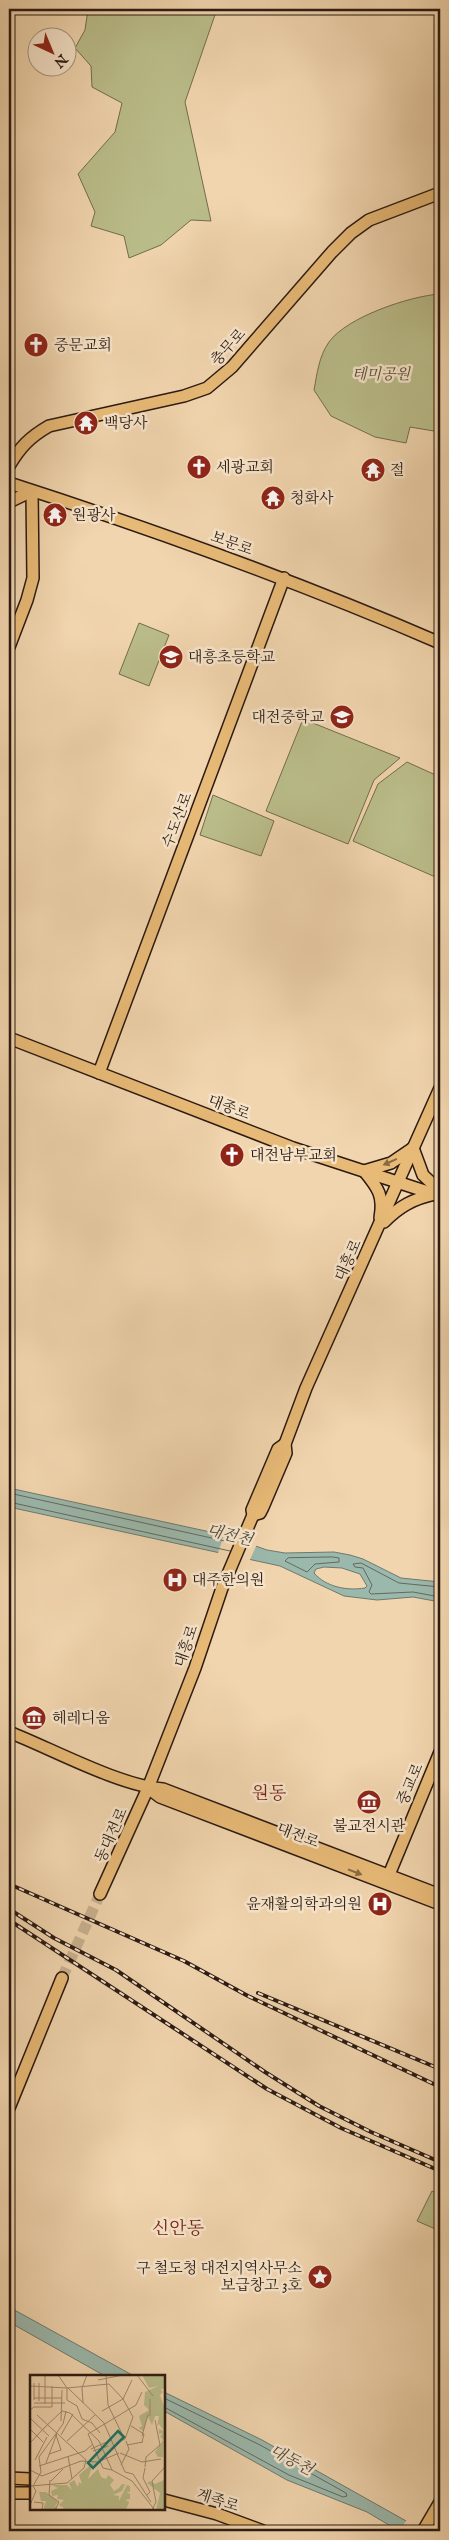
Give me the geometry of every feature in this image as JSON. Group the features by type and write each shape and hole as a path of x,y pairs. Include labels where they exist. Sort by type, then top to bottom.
{"main road":[{"name":"충무로","path":"9,466 22,444 49,426 184,396 207,388 232,367 332,252 351,233 370,220 440,193"},
{"name":"보문로","path":"9,483 284,578 440,643"},
{"path":"9,502 32,491 33,578 27,600 9,647"},
{"name":"수도산로","path":"99,1073 284,578"},
{"name":"대종로","path":"9,1038 293,1148 399,1183 439,1194"},
{"name":"대흥로","path":"148,1788 195,1668 224,1583 253,1516 252,1510 278,1449 285,1444 306,1388 440,1088"},
{"path":"413,1148 423,1175 439,1194 409,1201 397,1209 378,1228 382,1208 378,1188 364,1171 391,1163 413,1148"},
{"name":"대전로","path":"9,1732 148,1788 160,1797 387,1879 440,1895"},
{"name":"중교로","path":"387,1879 440,1752"},
{"name":"동대전로","path":"100,1894 148,1788"},
{"name":"대전로","path":"387,1879 440,1904"},
{"path":"9,2108 62,1978"},
{"path":"9,2478 30,2479"},
{"path":"9,2486 30,2487"},
{"path":"9,2493 30,2493"},
{"path":"9,2500 30,2501"},
{"name":"계족로","path":"165,2500 217,2514 263,2531"},
{"path":"423,2531 440,2502"}],"green space":[{"path":"88,9 217,9 185,102 211,221 191,220 161,245 129,258 124,236 91,226 95,212 78,174 115,132 122,103 92,87 91,66 78,51 78,43 85,30"},
{"name":"테미공원","path":"440,294 440,432 410,427 406,443 375,437 331,416 314,390 317,371 329,342 350,324 380,309 396,303"},
{"path":"139,623 169,635 149,686 119,674"},
{"path":"303,719 400,758 374,780 348,844 266,811"},
{"path":"407,762 440,777 440,879 353,841 378,784"},
{"path":"213,795 274,821 261,856 200,835"},
{"path":"432,2191 440,2195 440,2231 417,2221"}],"water":[{"path":"9,1488 224,1535 267,1550 285,1553 334,1552 350,1555 363,1559 401,1578 440,1582 440,1602 413,1597 377,1600 344,1596 280,1566 9,1507","holes":["324,1567 342,1568 360,1574 367,1586 358,1589 337,1587 324,1582 314,1573 316,1569"]},
{"path":"9,2307 132,2375 103,2375 9,2322"},
{"name":"대동천","path":"165,2392 262,2440 424,2531 399,2531 367,2512 287,2480 165,2412"}],"pier":[{"path":"225,1532 257,1544 249,1562 217,1556"},
{"path":"407,2519 426,2529 427,2531 400,2531"}],"tunnel":[{"path":"62,1978 100,1894"}],"railway":[{"path":"9,1884 184,1961 248,1996 440,2087"},
{"path":"9,1909 54,1938 116,1970 265,2072 319,2106 371,2132 440,2162"},
{"path":"9,1920 267,2089 341,2128 440,2171"},
{"path":"258,1993 440,2069"}],"place":[{"name":"중문교회","path":"36,345"},
{"name":"백당사","path":"86,423"},
{"name":"세광교회","path":"199,467"},
{"name":"절","path":"373,470"},
{"name":"청화사","path":"273,498"},
{"name":"원광사","path":"55,515"},
{"name":"대흥초등학교","path":"171,657"},
{"name":"대전중학교","path":"342,717"},
{"name":"대전남부교회","path":"232,1155"},
{"name":"대주한의원","path":"175,1580"},
{"name":"헤레디움","path":"34,1718"},
{"name":"불교전시관","path":"369,1802"},
{"name":"윤재활의학과의원","path":"380,1904"},
{"name":"구 철도청 대전지역사무소 보급창고 3호","path":"320,2277"}],"district":[{"name":"원동","path":"269,1793"},
{"name":"신안동","path":"178,2228"}],"water label":[{"name":"대전천","path":"230,1534"}]}
